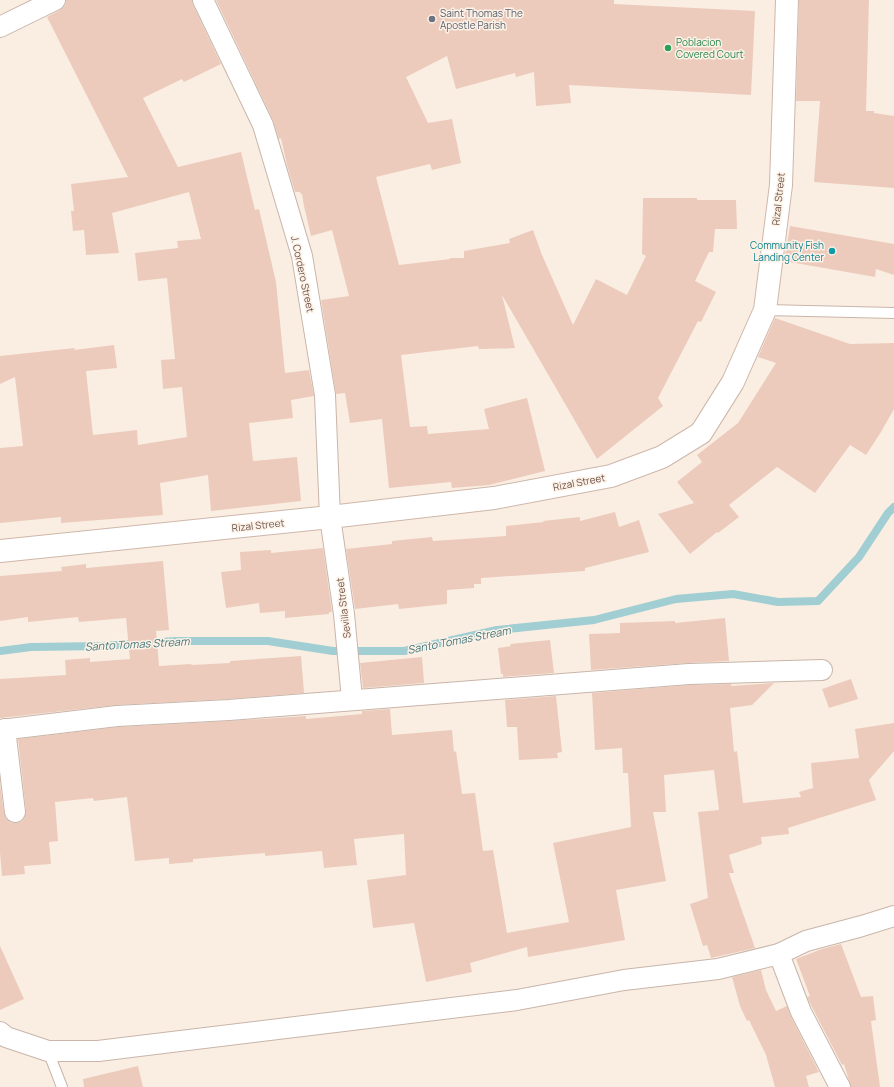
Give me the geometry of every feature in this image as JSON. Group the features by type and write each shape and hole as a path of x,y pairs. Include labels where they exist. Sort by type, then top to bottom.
{"street":[{"path":"0,27 55,0"},
{"name":"J. Cordero Street","path":"203,0 263,125 302,256 325,395 330,517"},
{"name":"Rizal Street","path":"0,552 502,497 610,476 662,457 701,433 733,382 765,310 781,185 787,0"},
{"name":"Sevilla Street","path":"330,517 344,614 352,699"},
{"path":"15,812 3,729 117,716 230,710 352,699 544,686 689,674 822,670"},
{"path":"0,1032 6,1037 48,1052 98,1052 517,1000 624,980 718,969 779,954 806,941 894,916"},
{"path":"779,954 801,1012 840,1087"}],"lane":[{"path":"765,310 894,313"},
{"path":"48,1052 62,1087"}],"building":[{"path":"66,0 192,0 221,64 184,82 182,79 143,98 178,167 241,152 255,210 259,209 276,282 285,373 309,370 314,396 291,400 293,418 249,423 253,461 297,457 301,501 211,511 208,475 160,483 163,515 61,523 61,517 0,523 0,448 23,446 15,377 0,384 0,356 114,345 117,368 86,371 93,435 137,430 138,445 187,437 182,387 163,389 161,360 175,359 167,278 138,281 135,253 178,248 177,241 201,239 189,192 112,213 119,253 86,255 84,230 73,231 71,211 74,211 71,184 128,177 47,17 65,6"},
{"path":"216,0 614,0 614,4 755,11 751,95 569,85 571,103 536,106 534,72 516,77 515,73 456,89 447,56 406,77 428,123 452,119 461,163 432,170 430,164 376,177 399,265 450,258 464,258 464,251 510,243 509,239 533,230 542,255 573,325 596,279 627,295 646,256 642,254 643,198 736,200 737,229 715,229 713,252 709,252 695,281 716,292 701,322 698,321 658,398 663,406 597,459 502,295 515,348 479,349 478,346 401,355 410,427 427,426 428,434 489,429 484,409 527,398 545,471 489,485 452,488 451,482 389,488 382,419 350,423 345,393 336,394 321,300 349,296 332,230 311,236 302,194 300,192 295,192 281,138 279,139 273,120"},
{"path":"799,0 869,0 866,111 874,111 874,113 894,116 894,188 814,182 820,101 796,101"},
{"name":"Community Fish Landing Center","path":"790,226 894,244 894,275 876,269 875,277 784,261"},
{"path":"775,318 850,344 894,343 894,409 866,455 850,445 815,493 777,467 729,505 739,517 718,533 717,532 690,554 658,514 694,503 677,482 702,462 697,455 738,423 776,363 758,357"},
{"path":"615,512 619,527 639,520 649,552 585,568 585,571 481,578 481,584 474,584 474,588 447,590 447,604 399,609 398,604 355,609 346,549 392,544 392,541 432,537 433,541 506,536 506,526 580,517 580,521"},
{"path":"323,548 332,612 329,612 329,614 285,618 285,611 260,613 259,603 226,608 221,572 241,570 240,552 271,550 271,553"},
{"path":"163,561 169,630 156,631 159,666 230,663 230,661 301,656 304,693 116,705 0,718 0,679 66,675 65,660 90,658 90,662 130,659 126,618 79,622 78,617 28,622 28,617 0,621 0,576 62,571 61,567 86,564 86,568"},
{"path":"725,618 729,661 591,670 589,634 620,633 620,623 675,621 675,623"},
{"path":"550,640 554,673 503,677 503,674 501,674 498,648 511,646 510,644"},
{"path":"422,657 424,683 363,688 360,663"},
{"path":"851,679 858,699 829,708 822,689"},
{"path":"774,683 752,705 730,708 734,752 737,751 743,803 801,797 799,792 813,788 811,763 859,758 855,729 894,723 894,751 869,780 876,800 788,828 789,834 761,837 762,844 729,855 734,873 729,873 755,948 711,958 707,945 703,946 690,904 708,898 698,812 719,810 714,770 664,775 666,812 653,812 666,881 616,890 625,940 528,957 527,947 470,963 472,972 426,982 414,923 373,928 367,880 406,875 404,834 354,839 357,865 324,868 322,851 265,856 265,853 193,859 193,862 169,864 169,858 135,861 127,797 94,801 93,798 55,802 58,841 49,842 51,864 24,866 25,874 2,876 0,852 0,784 6,819 11,823 22,821 25,817 26,811 18,739 118,727 306,716 306,719 362,714 362,711 390,709 392,735 452,730 454,752 456,751 462,794 475,793 483,851 493,850 507,933 569,922 553,843 631,827 628,773 623,773 622,748 595,750 592,693 690,685 731,684 731,686"},
{"path":"556,696 562,752 557,753 558,758 519,760 517,727 507,727 505,700"},
{"path":"841,944 861,997 873,996 876,1020 871,1021 880,1087 851,1087 844,1064 842,1065 807,997 810,996 796,959 822,949"},
{"path":"0,946 24,999 0,1010"},
{"path":"761,970 766,990 776,1011 787,1006 819,1072 806,1076 809,1087 775,1087 766,1055 749,1020 747,1021 740,1006 732,977"},
{"path":"138,1066 143,1087 84,1087 83,1079"}],"waterway":[{"name":"Santo Tomas Stream","path":"0,651 31,647 102,646 176,641 268,641 333,651 404,651 497,630 594,620 676,599 733,594 778,602 818,601 859,557 888,513 894,507"}],"place":[{"name":"Saint Thomas The Apostle Parish","path":"432,19"},
{"name":"Poblacion Covered Court","path":"668,48"},
{"name":"Community Fish Landing Center","path":"832,251"}]}
